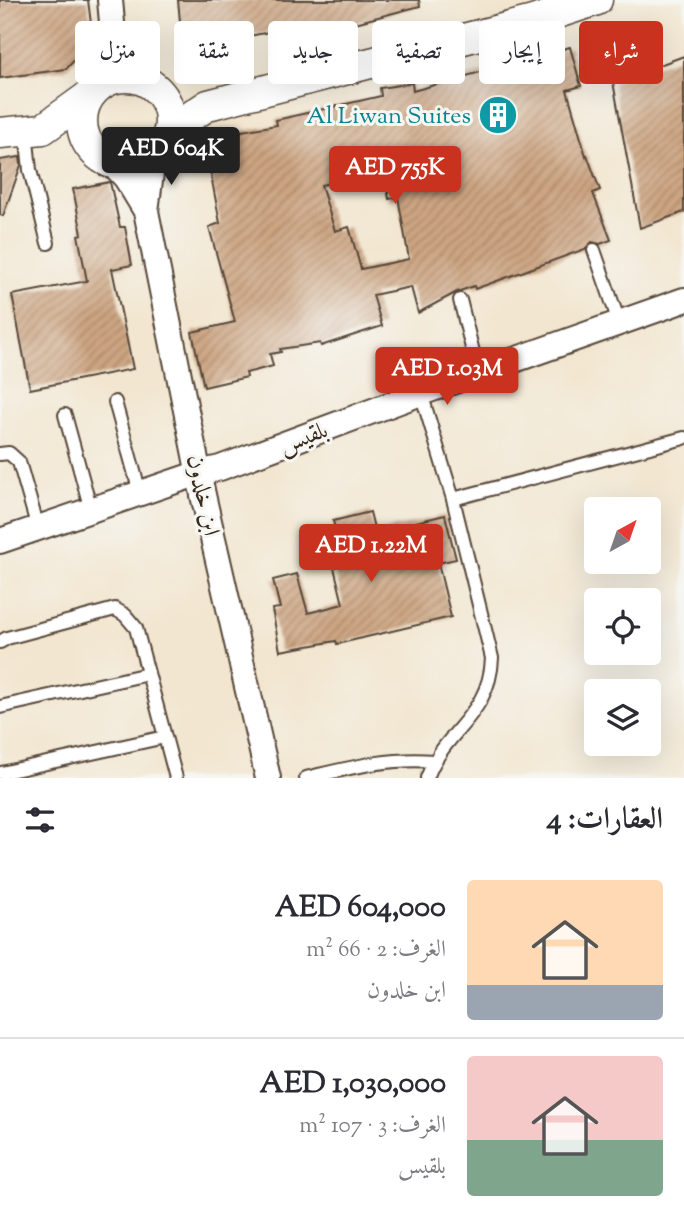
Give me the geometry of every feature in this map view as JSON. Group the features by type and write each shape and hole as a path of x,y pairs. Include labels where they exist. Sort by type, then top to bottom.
{"street":[{"path":"110,0 112,21"},
{"path":"23,131 104,159 133,166 160,148 193,115 208,105 533,22 597,0"},
{"path":"23,131 112,79 120,77 129,76 208,105"},
{"path":"95,84 83,109 81,125 86,140 104,159"},
{"path":"153,86 168,106 171,123 160,148"},
{"name":"ابن خلدون","path":"146,211 160,148"},
{"name":"ابن خلدون","path":"104,159 126,178 146,211 264,777"},
{"name":"بلقيس","path":"0,541 220,468 619,322 683,305"}],"lane":[{"path":"23,131 48,243"},
{"path":"594,250 619,322"},
{"path":"460,300 478,372"},
{"path":"421,393 453,499 490,645 491,671 486,691 477,709 434,761 427,778"},
{"path":"115,401 140,493"},
{"path":"65,415 91,510"},
{"path":"453,499 684,438"},
{"path":"0,454 9,453 19,462 38,528"},
{"path":"0,642 115,609 125,615 136,628 176,778"},
{"path":"0,707 148,674"},
{"path":"1,774 165,737"},
{"path":"306,778 376,762 434,761"}],"building":[{"path":"0,0 88,0 91,21 75,21 75,59 66,69 0,78"},
{"path":"178,0 419,0 420,6 358,22 268,21 268,32 254,35 254,21 180,21"},
{"path":"570,47 581,86 567,90 586,156 600,190 593,193 611,240 600,244 592,242 585,249 475,289 474,286 457,292 418,313 411,287 373,295 382,326 321,346 320,343 280,349 281,352 270,354 273,366 246,373 247,377 204,387 192,332 235,322 209,227 220,223 210,170 230,133 277,125 276,120 381,96 380,88 412,84 413,91 438,84 465,84 465,76 479,73 479,84 565,84 565,48","holes":["384,171 389,199 398,197 409,259 361,269 349,227 335,231 321,185"]},
{"path":"684,56 684,212 640,228 613,84 663,84 663,64"},
{"path":"20,157 21,165 3,216 0,215 0,160"},
{"path":"110,182 120,227 125,227 132,265 112,269 133,369 30,389 12,295 87,281 78,235 82,234 73,189"},
{"path":"370,512 375,532 445,515 456,559 438,563 451,617 337,644 336,641 280,651 272,609 280,608 273,580 297,574 308,613 343,604 327,539 337,536 333,521"}],"place":[{"name":"Al Liwan Suites","path":"498,115"}]}
